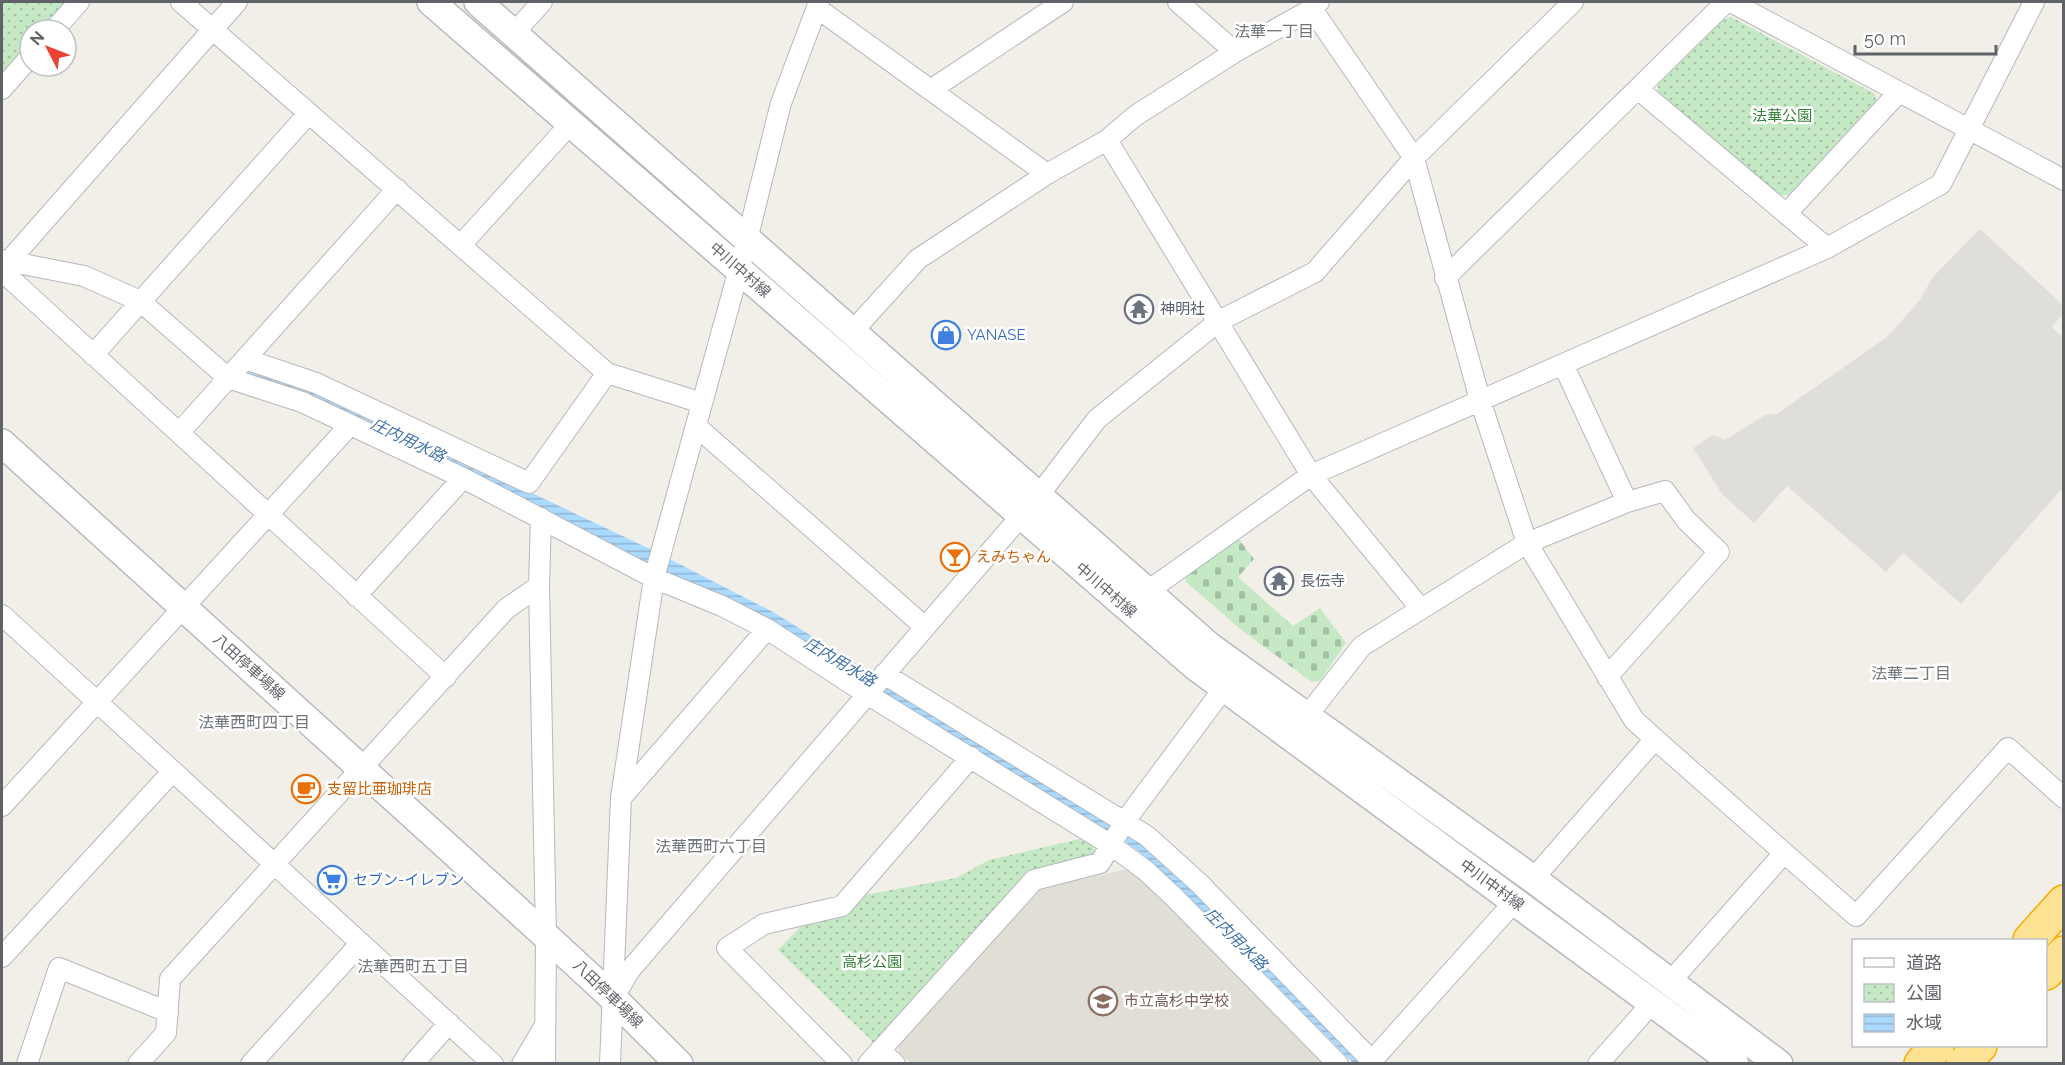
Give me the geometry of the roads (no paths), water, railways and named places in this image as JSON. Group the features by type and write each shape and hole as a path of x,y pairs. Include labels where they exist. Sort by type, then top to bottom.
{"highway":[{"path":"2031,939 2064,902"},
{"path":"2047,971 2064,952"},
{"path":"1921,1064 1936,1047"},
{"path":"1963,1064 1979,1047"}],"main road":[{"name":"中川中村線","path":"432,2 1196,667 1735,1064"},
{"name":"中川中村線","path":"478,2 1209,646 1533,879 1779,1064"},
{"name":"八田停車場線","path":"2,443 546,936 679,1064"}],"street":[{"path":"65,18 79,2"},
{"path":"181,2 607,373 702,404"},
{"path":"3,265 237,2"},
{"path":"514,33 542,2"},
{"path":"932,89 1063,2"},
{"path":"1178,2 1235,52"},
{"path":"1039,495 1097,419 1219,321 1315,272 1414,158 1573,2"},
{"path":"1445,278 1726,2"},
{"path":"1731,2 2064,180"},
{"path":"1126,607 1311,475 1827,248 1941,184 2034,2"},
{"path":"610,1064 621,798 657,567 747,240 781,103 818,5 1047,174"},
{"path":"852,332 918,259 1047,174 1107,140 1135,116 1235,52 1315,5 1414,158 1480,400 1527,543 1634,720 1856,916 2008,748 2064,798"},
{"path":"2,89 18,71"},
{"path":"1638,89 1827,248"},
{"path":"1786,214 1899,92"},
{"path":"93,354 309,113"},
{"path":"461,245 571,123"},
{"path":"1107,140 1311,475 1421,609"},
{"path":"179,433 397,189"},
{"path":"3,265 84,276 140,302 228,378 302,402 463,478 541,518 657,567 722,606 876,683 1118,833 1145,870 1338,1064"},
{"path":"3,265 93,354 446,677"},
{"path":"245,359 316,383 529,483 607,373"},
{"path":"1563,364 1627,502"},
{"path":"2,806 350,425"},
{"path":"696,426 925,627"},
{"path":"356,596 463,478"},
{"path":"1307,716 1362,646 1527,543 1627,502 1665,491 1686,519 1719,552 1606,677"},
{"path":"613,998 630,970 1021,516"},
{"path":"541,518 540,586 546,936 545,1064"},
{"path":"138,1064 166,1033 171,979 506,609 540,586"},
{"path":"3,621 97,701 493,1064"},
{"path":"621,798 767,629"},
{"path":"876,683 971,757 1118,833 1147,836 1200,884 1371,1063 1515,901"},
{"path":"895,1064 874,1057 1034,880 1100,863 1118,833 1224,688"},
{"path":"1533,879 1656,739"},
{"path":"842,1064 727,948 764,924 842,906 971,757"},
{"path":"2,957 173,771"},
{"path":"1670,982 1784,853"},
{"path":"251,1064 361,943"},
{"path":"27,1064 59,968 168,1012"},
{"path":"1598,1064 1652,1003"},
{"path":"413,1064 449,1023"},
{"path":"522,1064 544,1027"}],"water":[{"name":"庄内用水路","path":"249,369 310,388 650,549 773,612 1127,832 1189,885 1366,1063 1353,1063 1188,896 1140,852 1124,841 772,623 242,377"}],"place":[{"name":"神明社","path":"1139,309"},
{"name":"YANASE","path":"946,335"},
{"name":"えみちゃん","path":"955,557"},
{"name":"長伝寺","path":"1279,581"},
{"name":"支留比亜珈琲店","path":"306,789"},
{"name":"セブン-イレブン","path":"332,880"},
{"name":"市立高杉中学校","path":"1103,1001"}],"district":[{"name":"法華一丁目","path":"1274,31"},
{"name":"法華二丁目","path":"1911,673"},
{"name":"法華西町四丁目","path":"254,722"},
{"name":"法華西町六丁目","path":"711,846"},
{"name":"法華西町五丁目","path":"413,966"}],"park label":[{"name":"法華公園","path":"1782,116"},
{"name":"高杉公園","path":"872,962"}]}
